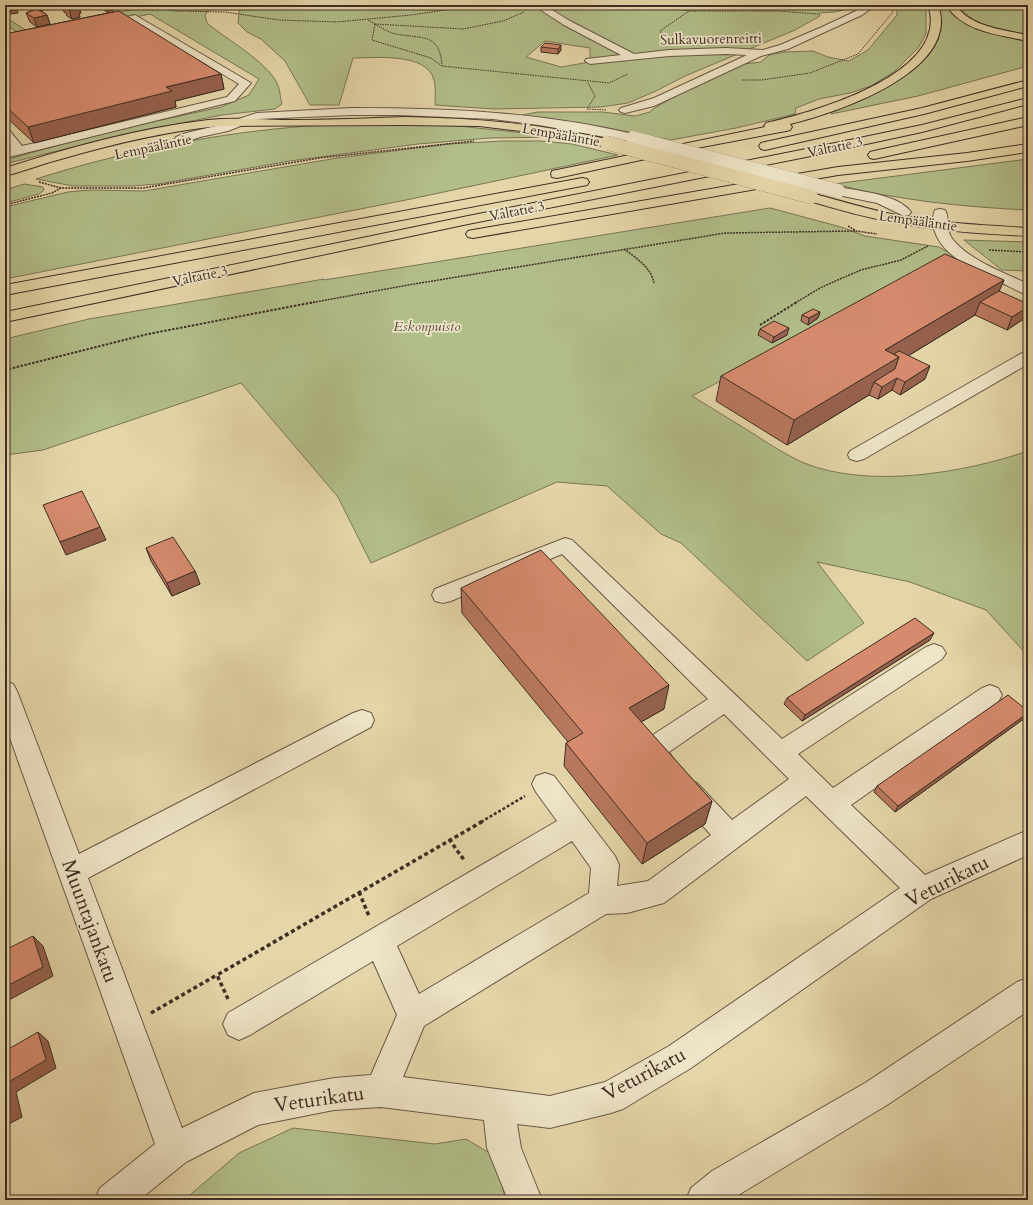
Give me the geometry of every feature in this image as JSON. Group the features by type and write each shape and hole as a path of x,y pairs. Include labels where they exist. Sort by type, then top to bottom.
{"main road":[{"path":"697,144 804,117 835,107 885,85 904,72 930,46 938,21 933,5"},
{"path":"952,5 958,15 967,20 994,30 1028,38"},
{"name":"Valtatie 3","path":"753,149 924,111 1028,83"},
{"name":"Valtatie 3","path":"5,317 206,274 355,245 468,220 806,153 1028,102"},
{"path":"189,253 234,239 845,115"},
{"name":"Lempääläntie","path":"12,179 80,150 143,135 210,124 240,122 305,123 402,120 474,123 533,129 607,143 872,214 942,226 1028,232"},
{"path":"691,197 1028,122"},
{"name":"Lempääläntie","path":"167,143 305,123"},
{"path":"355,245 457,236 838,171 967,157 1028,148"},
{"path":"653,169 738,152"},
{"name":"Valtatie 3","path":"5,290 189,253 322,231 591,181"},
{"name":"Lempääläntie","path":"811,197 856,206 904,212 942,226"},
{"name":"Lempääläntie","path":"942,226 956,214"}],"street":[{"name":"Sulkavuorenreitti","path":"590,61 606,61 669,53 726,51 764,53 790,44 851,17 871,5"},
{"path":"542,7 566,23 632,57"},
{"path":"5,154 24,148 231,98 246,83 135,18 97,26"},
{"path":"625,110 641,108 654,103 708,77 764,53"},
{"path":"180,140 188,136 257,116 364,111 437,111 487,114 537,120 633,138 838,191 888,202 897,206 904,212"},
{"path":"5,133 24,148"},
{"path":"942,226 973,262 1028,290"},
{"path":"857,455 1028,357"},
{"path":"443,595 565,545 921,890"},
{"path":"780,753 934,653"},
{"name":"Muuntajankatu","path":"5,691 174,1150"},
{"path":"831,804 990,695"},
{"path":"726,701 651,750 730,836"},
{"path":"72,872 362,720"},
{"path":"381,1091 413,1016 602,901 627,899 654,893 807,780"},
{"path":"545,784 605,865 602,901"},
{"path":"239,1024 380,942 575,825"},
{"name":"Veturikatu","path":"112,1200 174,1150 254,1110 334,1094 381,1091 550,1112 610,1097 680,1057 921,890 1028,842"},
{"path":"380,942 413,1016"},
{"path":"703,1200 724,1183 876,1094 1028,993"},
{"path":"498,1105 504,1148 525,1200"}],"path":[{"path":"158,8 174,11 224,12 279,20 337,22 411,15 480,5"},
{"path":"488,5 524,6"},
{"path":"655,5 689,11 759,11 842,15 851,17"},
{"path":"751,5 759,11"},
{"path":"708,77 719,80 762,80 810,73 858,54 892,12 891,7 885,5"},
{"path":"375,24 410,28 463,29 502,21 524,12 542,7"},
{"path":"669,53 666,42 660,31 689,11"},
{"path":"366,19 394,34 418,36 430,40 441,52 442,66"},
{"path":"375,24 372,40 431,58 442,66 588,82 595,96 587,109"},
{"path":"39,182 61,188 143,188 319,158 478,140"},
{"path":"5,205 52,193 61,188"},
{"path":"760,325 820,288 861,270 901,260 942,226"},
{"path":"5,370 148,334 408,285 624,249 725,233 856,231"},
{"path":"624,249 640,261 654,278 654,283"},
{"path":"129,1026 545,784"},
{"path":"217,975 239,1024"}],"green space":[{"path":"115,5 120,12 156,5 210,5 208,6 210,8 205,15 207,23 255,59 272,75 278,85 282,104 275,109 222,115 121,135 9,163 5,162 5,160 110,131 221,107 249,95 259,79 150,14 5,44 18,33 5,24 5,21 10,20 27,31 108,15 105,6"},
{"path":"240,5 864,5 835,12 819,13 820,16 795,30 685,76 656,91 628,103 601,107 494,109 435,105 435,83 429,71 421,65 399,58 353,58 339,105 310,105 285,61 261,39 247,32 238,23","holes":["545,41 590,48 590,62 561,67 526,57"]},
{"path":"897,5 926,5 926,34 918,48 895,71 871,86 850,93 819,99 796,108 795,114 736,128 671,140 592,125 522,115 538,112 603,112 635,116 650,112 679,94 744,64 761,62 769,55 784,52 813,51 828,57 849,61 868,50 897,15"},
{"path":"938,5 948,5 954,16 976,27 1028,40 1028,66 918,96 831,114 832,112 863,99 898,80 914,69 928,56 937,42 941,26"},
{"path":"962,5 1028,5 1028,35 1001,30 981,23 966,14 961,7"},
{"path":"390,124 459,126 561,137 490,138 418,144 290,161 158,184 132,186 73,186 36,179 103,160 205,138 308,126"},
{"path":"503,141 541,141 572,144 618,155 406,200 5,279 5,207 68,192 88,190 144,191 337,158 448,144"},
{"path":"1028,159 1028,210 930,202 858,190 834,184"},
{"path":"24,184 43,187 44,190 39,194 5,203 5,190"},
{"name":"Eskonpuisto","path":"770,208 841,227 865,236 939,247 956,257 692,396 786,454 804,463 830,471 857,475 916,475 975,466 1028,451 1028,656 986,610 910,582 817,562 864,623 807,661 681,543 661,534 607,486 557,482 371,563 338,497 241,383 43,450 5,455 5,339 89,319 324,279"},
{"path":"964,240 1028,242 1028,271 1002,270"},
{"path":"293,1128 435,1144 466,1139 493,1155 506,1200 184,1200 239,1153"}],"building":[{"path":"66,5 73,5 77,8 69,9 64,6 67,6"},
{"path":"108,5 112,8 107,9 103,6"},
{"path":"16,6 17,8 10,9 9,7"},
{"path":"37,9 47,15 34,18 26,13"},
{"path":"119,11 221,74 166,87 172,91 28,127 5,106 5,34"},
{"path":"545,43 561,45 558,49 541,47"},
{"path":"945,254 1004,280 885,350 899,357 794,420 721,376"},
{"path":"999,291 1028,304 1028,307 1012,317 980,302"},
{"path":"813,309 820,312 809,318 802,315"},
{"path":"774,321 789,328 774,337 760,329"},
{"path":"899,351 930,366 905,382 897,378 882,387 874,382 895,369 899,357 894,354"},
{"path":"82,491 100,527 60,542 43,505"},
{"path":"173,537 195,571 167,583 146,548"},
{"path":"541,550 669,685 629,708 712,801 647,843 566,743 583,733 461,588"},
{"path":"915,618 934,633 805,715 787,698"},
{"path":"1008,695 1028,711 1028,713 898,806 877,786"},
{"path":"33,936 43,967 5,987 5,950"},
{"path":"38,1032 46,1060 5,1084 5,1051"},
{"path":"5,1088 10,1109 5,1112"}]}
